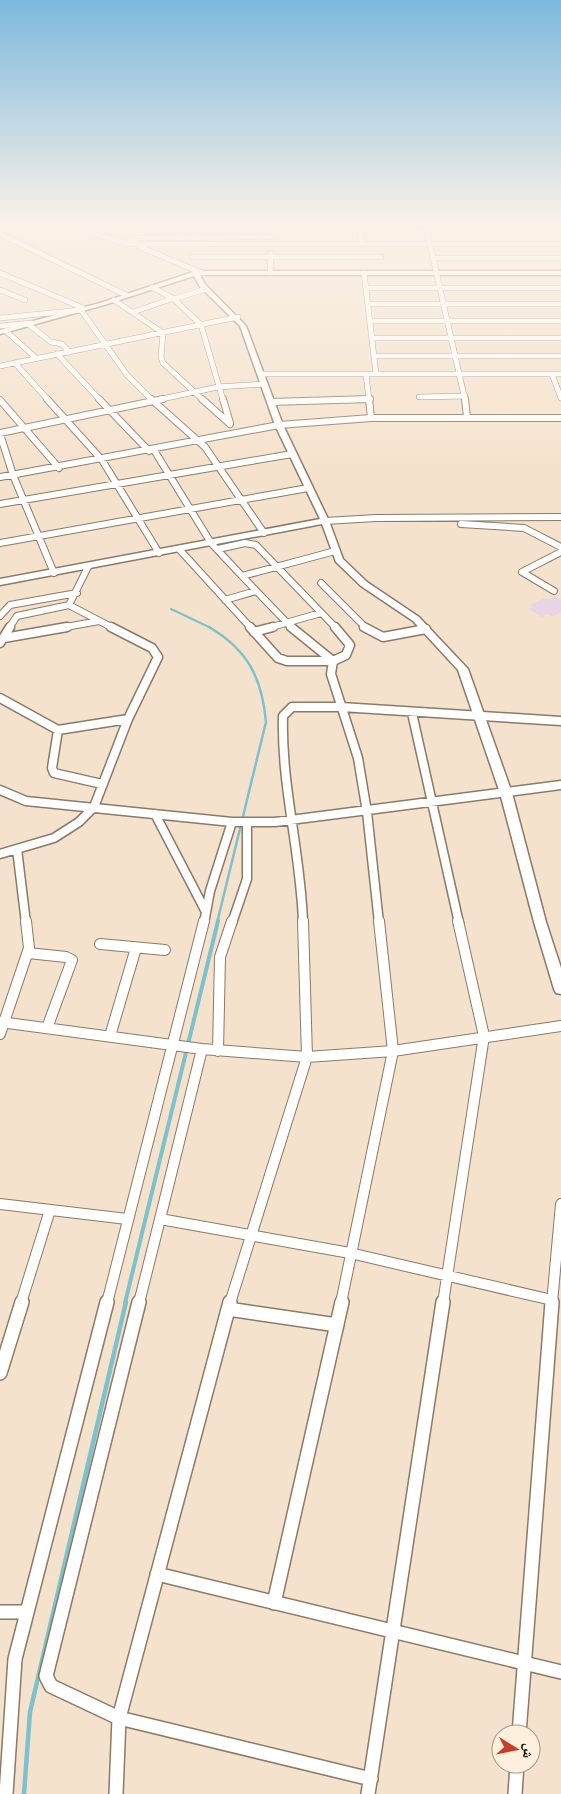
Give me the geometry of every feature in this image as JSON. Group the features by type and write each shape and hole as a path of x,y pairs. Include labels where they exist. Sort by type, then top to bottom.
{"street":[{"path":"74,306 83,310 126,376 196,442 205,447 220,466 264,533"},
{"path":"2,330 96,306"},
{"path":"123,306 163,333"},
{"path":"133,312 151,306"},
{"path":"182,306 201,325 233,435"},
{"path":"225,306 238,317 262,374 279,426 325,521 339,560 364,584 426,629 463,669 506,793 556,958 561,989"},
{"path":"368,306 376,374"},
{"path":"442,306 465,396 466,417"},
{"path":"0,312 2,318 83,310"},
{"path":"0,366 238,317"},
{"path":"371,321 561,321"},
{"path":"2,330 36,322"},
{"path":"28,324 51,342 62,344 69,352"},
{"path":"2,330 36,358"},
{"path":"163,333 162,361 230,424"},
{"path":"372,338 561,338"},
{"path":"57,354 108,410 151,450 215,546 286,623 333,661"},
{"path":"374,356 561,356"},
{"path":"15,363 102,460 159,553"},
{"path":"262,374 561,374"},
{"path":"366,374 371,418"},
{"path":"552,374 561,398"},
{"path":"54,573 12,475 0,433 218,387 264,384"},
{"path":"419,397 465,396"},
{"path":"270,402 370,399"},
{"path":"0,400 59,468"},
{"path":"0,477 59,468 279,426 371,418 561,418"},
{"path":"0,504 292,454"},
{"path":"0,543 308,488"},
{"path":"215,546 264,533 325,521 359,518 561,517"},
{"path":"462,524 524,528 561,547"},
{"path":"0,582 179,549 252,544 350,645 346,655 333,661 283,660 269,650 179,549"},
{"path":"242,576 335,551"},
{"path":"554,591 522,572 561,552"},
{"path":"69,605 77,593 88,567"},
{"path":"321,582 351,614 377,636 383,637 426,629"},
{"path":"225,600 256,591"},
{"path":"0,616 10,604 77,593"},
{"path":"0,854 54,838 79,822 94,807 128,719 158,658 158,654 152,648 69,605 17,616 2,638"},
{"path":"254,632 321,613"},
{"path":"2,638 99,621"},
{"path":"274,1603 337,1325 350,1253 393,1051 367,812 358,758 331,674 333,661"},
{"path":"0,698 58,730 128,719"},
{"path":"116,1794 119,1718 228,1309 307,1057 302,892 290,821 282,751 283,716 292,707 341,707 561,721"},
{"path":"368,1794 449,1276 484,1036 434,803 412,713"},
{"path":"58,730 52,768 54,773 102,784"},
{"path":"0,790 26,801 247,822 290,821 367,812 561,785"},
{"path":"154,814 206,912"},
{"path":"6,1794 15,1659 173,1044 210,890 232,822"},
{"path":"218,1051 220,957 247,879 247,822"},
{"path":"0,1034 2,1022 28,953 17,849"},
{"path":"100,944 164,950"},
{"path":"110,1036 136,948"},
{"path":"28,953 69,957 72,960 47,1028"},
{"path":"2,1022 218,1051 307,1057 393,1051 561,1026"},
{"path":"202,1049 46,1676 51,1686 119,1718 371,1779"},
{"path":"0,1204 127,1219"},
{"path":"520,1724 556,1318 552,1300 561,1204"},
{"path":"0,1373 50,1210"},
{"path":"160,1218 350,1253 552,1300"},
{"path":"228,1309 337,1325"},
{"path":"157,1574 394,1633 524,1661 561,1672"},
{"path":"0,1612 27,1612"},
{"path":"515,1794 517,1774"}],"shaded area":[{"path":"554,597 561,599 561,612 552,617 547,614 542,617 528,609 533,607 531,605 544,598 549,600"}],"waterway":[{"path":"171,609 209,627"},
{"path":"209,627 234,645 251,667 261,692 266,722 217,923"},
{"path":"125,1303 218,921"},
{"path":"24,1794 30,1712 126,1302"}]}
